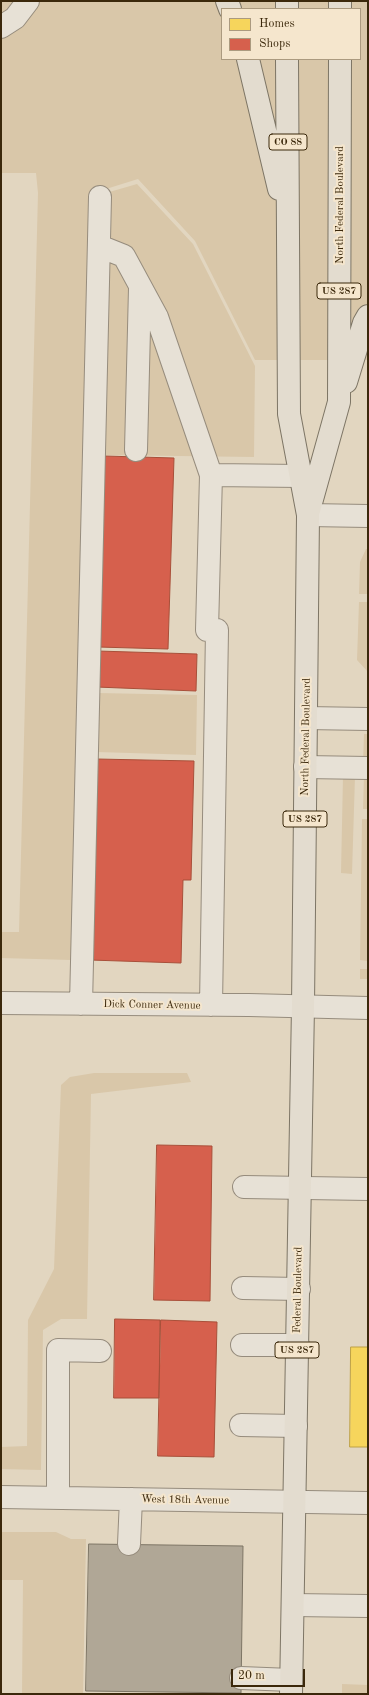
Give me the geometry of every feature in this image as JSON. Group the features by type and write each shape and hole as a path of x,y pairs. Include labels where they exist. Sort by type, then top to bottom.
{"main road":[{"name":"US 287","path":"248,60 288,225"},
{"name":"North Federal Boulevard","path":"287,60 290,414 308,515 303,1006"},
{"name":"North Federal Boulevard","path":"308,515 339,402 340,60"},
{"path":"339,402 364,323 368,316"},
{"name":"Federal Boulevard","path":"291,1687 303,1006"}],"street":[{"path":"1,27 15,18 25,8 28,1"},
{"path":"80,1004 100,197"},
{"path":"99,246 124,256 157,317 211,475 207,630 218,630 211,1005"},
{"path":"136,450 140,287"},
{"path":"211,475 301,476"},
{"path":"308,515 368,516"},
{"path":"306,718 368,719"},
{"path":"305,767 368,768"},
{"name":"Dick Conner Avenue","path":"1,1003 368,1008"},
{"path":"244,1187 368,1189"},
{"path":"243,1288 298,1289"},
{"path":"242,1344 298,1345"},
{"path":"58,1498 58,1350 100,1351"},
{"path":"241,1425 296,1426"},
{"name":"West 18th Avenue","path":"1,1497 368,1503"},
{"path":"129,1544 131,1499"},
{"path":"293,1605 368,1606"},
{"path":"240,1678 291,1687"}],"shaded area":[{"path":"1,1 368,1 368,360 255,360 195,241 138,179 90,194 71,960 1,958 1,932 19,932 38,193 36,173 1,173"},
{"path":"137,184 193,244 255,366 254,457 103,455 106,193"},
{"path":"366,549 368,549 368,594 359,594 360,562"},
{"path":"359,602 368,602 368,672 357,660"},
{"path":"98,693 197,695 196,755 97,752"},
{"path":"364,734 368,734 368,764 363,764"},
{"path":"343,776 355,776 352,874 341,873"},
{"path":"364,776 368,777 368,809 363,809"},
{"path":"362,819 368,819 368,961 360,960"},
{"path":"360,969 368,969 368,979 360,979"},
{"path":"94,1073 187,1073 191,1082 91,1094 87,1319 61,1319 43,1330 41,1470 1,1469 1,1447 27,1446 28,1320 54,1269 61,1085 70,1077"},
{"path":"1,1532 56,1532 71,1539 86,1539 83,1694 22,1694 23,1580 1,1580"},
{"path":"342,1684 368,1685 368,1694 342,1694"}],"building: Homes":[{"path":"351,1347 368,1347 368,1447 350,1447"}],"building: Shops":[{"path":"104,456 174,458 168,649 98,647"},
{"path":"97,651 197,654 196,691 96,687"},
{"path":"96,759 194,761 191,880 183,880 181,963 90,960"},
{"path":"157,1145 212,1146 210,1301 154,1300"},
{"path":"115,1319 160,1320 159,1398 114,1398"},
{"path":"161,1320 217,1322 214,1457 158,1456"}],"building: Other":[{"path":"89,1544 243,1546 241,1693 86,1691"}]}
